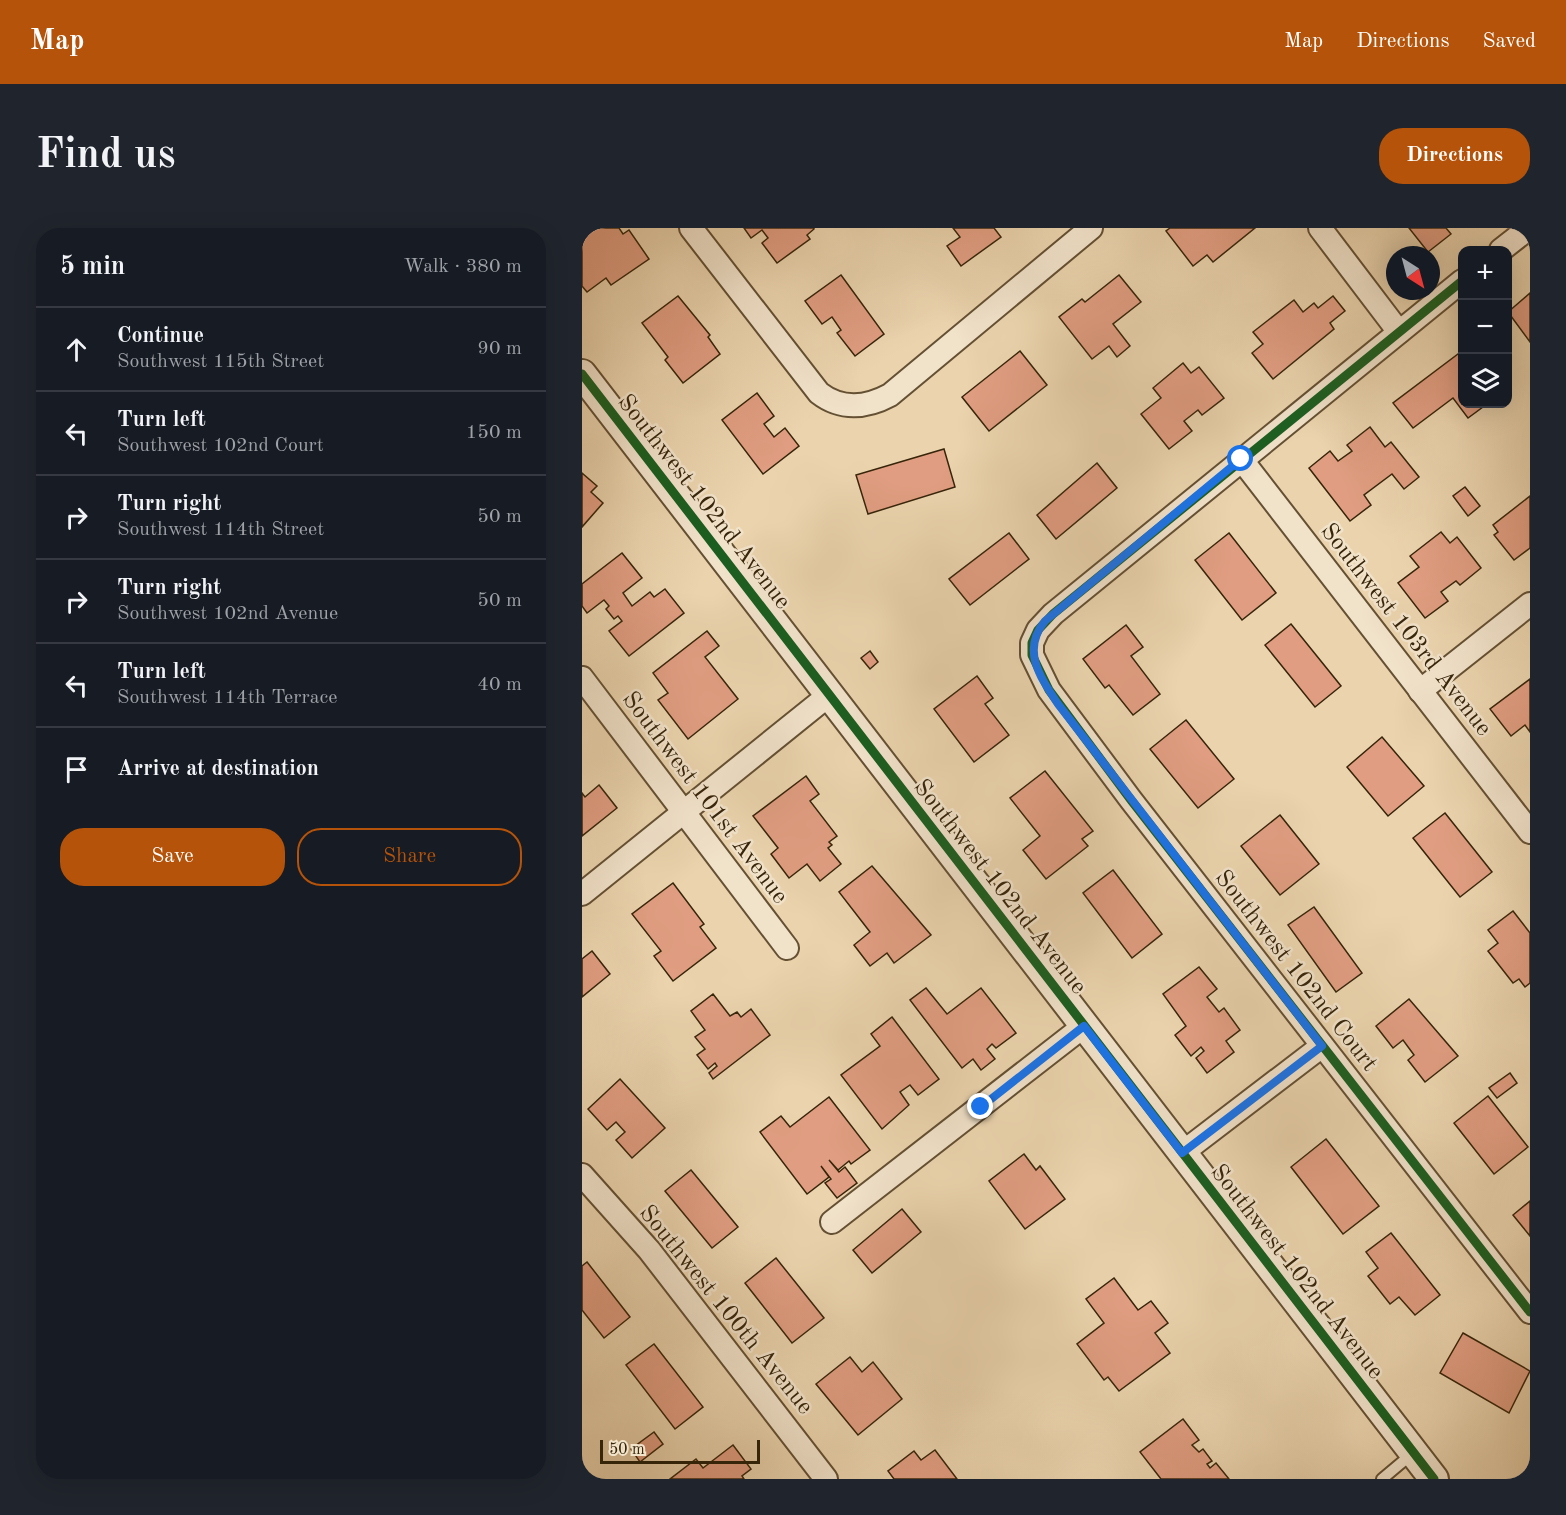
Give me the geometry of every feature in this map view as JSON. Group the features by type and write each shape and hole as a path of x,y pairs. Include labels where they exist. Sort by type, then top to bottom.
{"street":[{"path":"691,228 819,393 832,402 848,405 868,404 890,395 1077,232"},
{"path":"1320,228 1399,332"},
{"path":"1506,246 1529,228"},
{"path":"1241,459 1458,284"},
{"name":"Southwest 102nd Avenue","path":"582,374 1434,1479"},
{"name":"Southwest 102nd Court","path":"1241,459 1045,621 1035,636 1032,655 1041,677 1058,704 1530,1312"},
{"name":"Southwest 103rd Avenue","path":"1241,459 1530,832"},
{"path":"1420,691 1530,604"},
{"name":"Southwest 101st Avenue","path":"582,678 787,948"},
{"path":"582,894 830,695"},
{"path":"832,1222 1084,1026"},
{"path":"1182,1153 1322,1046"},
{"name":"Southwest 100th Avenue","path":"582,1175 649,1250 826,1479"}],"lane":[{"path":"1382,1479 1413,1452"}],"building":[{"path":"582,228 619,228 623,234 629,230 649,259 611,285 606,278 587,292 582,286"},
{"path":"744,228 814,229 807,235 810,239 777,263 762,243 768,238 762,230 751,238"},
{"path":"953,228 994,228 1001,237 961,266 947,246 960,237"},
{"path":"1170,228 1255,228 1213,262 1207,255 1193,266 1166,231"},
{"path":"1409,228 1446,228 1451,234 1436,246 1423,246"},
{"path":"841,275 884,334 855,356 837,333 841,330 832,317 822,324 805,301"},
{"path":"1119,275 1141,302 1113,324 1130,346 1117,357 1109,346 1092,359 1059,317 1082,299 1085,302"},
{"path":"1530,293 1530,342 1512,317 1512,309"},
{"path":"678,296 710,335 708,337 720,354 683,383 665,360 668,357 642,323"},
{"path":"1333,296 1345,311 1330,323 1334,329 1273,379 1252,353 1263,344 1253,332 1294,300 1303,312 1314,303 1318,308"},
{"path":"1020,351 1047,385 989,431 962,397"},
{"path":"1458,354 1458,405 1453,398 1413,428 1393,403"},
{"path":"1183,363 1191,373 1199,367 1224,398 1202,415 1198,410 1184,421 1192,431 1169,449 1141,414 1161,398 1153,388"},
{"path":"757,393 774,416 764,424 774,437 785,428 799,446 763,474 722,420"},
{"path":"1460,408 1482,408 1468,418"},
{"path":"1370,427 1385,447 1391,442 1419,477 1404,489 1392,474 1364,495 1371,505 1350,521 1309,468 1330,451 1338,461 1352,451 1347,445"},
{"path":"944,449 955,487 868,514 856,475"},
{"path":"1097,463 1117,488 1056,539 1037,515"},
{"path":"582,473 597,486 591,492 603,503 582,527"},
{"path":"1465,487 1480,506 1468,516 1453,496"},
{"path":"1530,496 1530,548 1514,560 1494,535 1498,532 1493,525"},
{"path":"1441,532 1450,543 1457,537 1481,568 1460,585 1456,581 1441,592 1448,601 1425,618 1398,583 1419,567 1410,556"},
{"path":"1009,533 1029,559 970,605 949,579"},
{"path":"1229,533 1276,593 1242,620 1195,560"},
{"path":"622,553 642,578 623,593 632,606 650,592 654,597 665,589 684,613 629,656 609,631 622,621 618,616 614,619 606,609 609,606 604,600 587,613 582,606 582,584"},
{"path":"1291,624 1341,686 1315,707 1265,645"},
{"path":"1126,625 1143,647 1131,656 1160,694 1133,715 1109,685 1105,688 1083,659"},
{"path":"707,631 719,646 705,657 738,699 688,739 658,700 668,693 653,673"},
{"path":"870,651 878,662 870,669 861,658"},
{"path":"977,676 993,698 985,704 1009,735 974,762 934,709"},
{"path":"1530,679 1530,732 1525,725 1511,736 1490,709"},
{"path":"1186,720 1234,779 1198,808 1150,749"},
{"path":"1382,737 1424,786 1388,816 1347,767"},
{"path":"1045,771 1093,831 1082,839 1088,846 1046,879 1023,850 1040,836 1010,798"},
{"path":"806,776 819,794 810,801 837,836 829,842 832,845 828,848 841,864 820,881 807,864 789,878 771,854 778,848 753,816"},
{"path":"599,785 617,808 582,836 582,793 585,797"},
{"path":"1445,813 1492,872 1460,897 1413,838"},
{"path":"1280,815 1319,864 1280,895 1241,846"},
{"path":"872,866 931,935 894,963 887,953 870,966 854,945 870,932 839,892"},
{"path":"1113,870 1162,934 1132,958 1083,893"},
{"path":"673,883 704,924 700,927 716,948 673,981 654,956 661,951 632,914"},
{"path":"1314,907 1362,973 1336,992 1288,925"},
{"path":"1513,911 1530,933 1530,983 1525,987 1519,979 1513,983 1488,951 1498,943 1488,930"},
{"path":"592,951 610,974 582,997 582,959"},
{"path":"1199,967 1217,989 1207,997 1219,1012 1224,1008 1240,1030 1226,1041 1234,1052 1207,1073 1196,1058 1204,1051 1201,1047 1191,1056 1175,1035 1186,1026 1163,994"},
{"path":"926,988 947,1014 981,988 1016,1033 996,1048 992,1044 987,1049 995,1059 981,1070 973,1059 962,1068 910,1000"},
{"path":"713,994 730,1016 737,1012 741,1017 751,1009 770,1035 713,1079 709,1073 717,1066 715,1063 708,1069 697,1055 705,1049 695,1037 705,1030 691,1011"},
{"path":"1409,999 1458,1056 1425,1082 1408,1060 1414,1055 1403,1040 1393,1048 1376,1026"},
{"path":"892,1017 939,1079 918,1095 910,1085 900,1092 909,1105 882,1129 841,1075 880,1046 871,1034"},
{"path":"1510,1073 1517,1083 1497,1098 1489,1088"},
{"path":"620,1079 665,1128 632,1158 616,1140 625,1132 616,1122 607,1130 588,1109"},
{"path":"1488,1096 1528,1147 1494,1174 1454,1123"},
{"path":"829,1097 870,1150 851,1164 849,1161 838,1170 829,1160 839,1172 845,1167 857,1183 837,1198 825,1183 831,1179 821,1166 829,1177 807,1194 760,1132 781,1116 790,1127"},
{"path":"1326,1139 1379,1206 1343,1234 1291,1167"},
{"path":"1024,1154 1036,1170 1040,1166 1065,1199 1025,1229 989,1181"},
{"path":"691,1170 738,1227 712,1248 665,1191"},
{"path":"1530,1201 1530,1236 1513,1215"},
{"path":"902,1209 921,1232 872,1273 853,1250"},
{"path":"1391,1233 1440,1295 1415,1315 1399,1297 1390,1304 1368,1276 1378,1268 1366,1252"},
{"path":"776,1258 824,1318 792,1343 745,1283"},
{"path":"587,1262 630,1317 604,1338 582,1310 582,1266"},
{"path":"1114,1278 1138,1310 1151,1301 1168,1323 1155,1333 1170,1353 1119,1391 1108,1377 1104,1380 1077,1344 1104,1323 1086,1299"},
{"path":"1463,1333 1530,1371 1509,1413 1440,1373"},
{"path":"654,1344 703,1407 675,1429 626,1365"},
{"path":"850,1357 862,1372 873,1362 902,1399 858,1435 816,1384"},
{"path":"1183,1419 1199,1440 1192,1445 1199,1452 1203,1449 1212,1461 1207,1464 1210,1468 1216,1463 1229,1479 1161,1479 1140,1452"},
{"path":"654,1432 663,1444 640,1462 631,1449"},
{"path":"733,1445 751,1469 742,1476 744,1479 670,1479 696,1459 703,1468"},
{"path":"935,1450 957,1479 894,1479 888,1471 914,1451 921,1460"}],"cycle path":[{"path":"1458,284 1053,614 1038,630 1032,643 1032,655 1049,690 1131,800 1530,1312"},
{"path":"582,374 1434,1479"}],"route":[{"path":"981,1107 1084,1026 1182,1153 1322,1046 1058,704 1041,677 1032,655 1032,643 1045,621 1241,459"}]}
